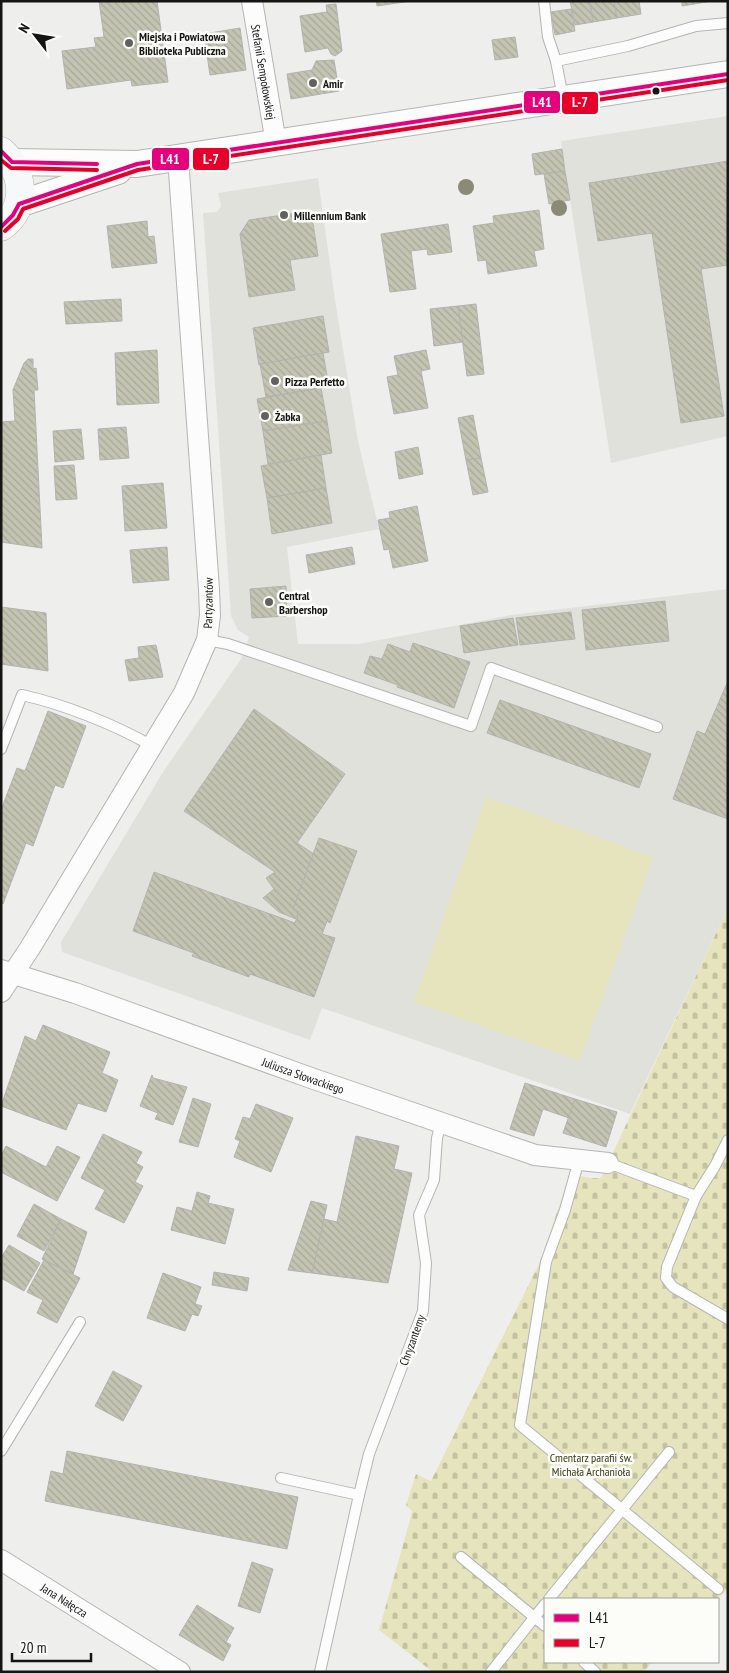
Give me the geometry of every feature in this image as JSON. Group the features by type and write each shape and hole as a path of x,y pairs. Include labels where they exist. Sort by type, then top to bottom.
{"main road":[{"path":"1,227 13,215 19,204 21,191 20,179 7,156"}],"street":[{"name":"Stefanii Sempołowskiej","path":"252,1 276,143"},
{"path":"19,204 137,164 728,74"},
{"path":"7,156 137,164"},
{"name":"Partyzantów","path":"1,992 7,972 184,693 207,640 210,615 209,589 178,158"},
{"name":"Juliusza Słowackiego","path":"7,972 75,993 535,1155 608,1163"},
{"name":"Jana Nałęcza","path":"1,1560 180,1672"}],"lane":[{"path":"544,1 548,37 556,61 563,100"},
{"path":"556,61 628,46 696,26 728,23"},
{"path":"207,640 228,644 471,726 491,668 657,727"},
{"path":"1,749 22,695 39,699 132,734 152,746"},
{"name":"Chryzantemy","path":"320,1672 369,1454 423,1311 426,1263 419,1215 434,1180 437,1138 441,1123"},
{"path":"728,1140 715,1166 696,1196 667,1267 666,1278 674,1287 728,1319"},
{"path":"579,1160 565,1210 546,1262 520,1425 620,1510 718,1589"},
{"path":"608,1163 696,1196"},
{"path":"1,1451 80,1322"},
{"path":"550,1598 669,1452"},
{"path":"280,1478 359,1495"},
{"path":"461,1557 544,1625"},
{"path":"491,1672 544,1605"},
{"path":"585,1663 595,1672"}],"shaded area":[{"path":"728,116 728,436 611,463 561,141"},
{"path":"318,178 335,300 358,441 379,529 287,547 298,644 358,644 511,615 728,589 728,908 630,1114 322,1008 310,1040 62,952 61,942 163,772 241,659 249,637 238,630 231,616 203,213 217,212 221,206 218,193"}],"green space":[{"path":"486,797 653,857 580,1061 414,1002"},
{"name":"Cmentarz parafii św. Michała Archanioła","path":"728,908 728,1590 718,1598 544,1598 544,1663 652,1663 643,1672 433,1672 379,1630 410,1520 412,1511 406,1505 416,1474 431,1481 540,1262 570,1174 601,1178"}],"building":[{"name":"Miejska i Powiatowa Biblioteka Publiczna","path":"99,1 157,1 168,82 132,86 131,80 67,89 62,51 96,47 94,38 104,37"},
{"path":"376,1 411,1 377,6"},
{"path":"570,1 590,1 593,22 575,25"},
{"path":"590,1 614,1 617,18 593,22"},
{"path":"614,1 639,1 641,14 617,18"},
{"path":"682,1 712,1 682,6"},
{"path":"336,4 342,51 335,56 331,54 328,48 305,52 300,16 327,12 326,5"},
{"path":"571,9 575,31 555,35 551,12"},
{"path":"240,28 246,70 210,75 204,34"},
{"path":"515,37 518,57 495,60 492,40"},
{"name":"Amir","path":"334,60 339,91 291,99 287,74 312,70 316,61"},
{"path":"562,149 565,171 535,175 532,154"},
{"path":"728,161 728,265 701,269 724,416 681,423 652,233 598,241 589,183"},
{"path":"565,171 570,200 549,204 544,174"},
{"path":"539,210 544,249 534,251 537,266 488,274 486,260 478,261 473,226 494,223 493,216"},
{"path":"311,211 318,256 290,260 295,290 249,297 240,234 249,220"},
{"path":"147,221 148,237 154,236 157,263 112,268 107,226"},
{"path":"448,224 452,252 428,255 427,249 411,251 416,289 390,292 381,234"},
{"path":"121,299 122,321 66,324 64,302"},
{"path":"476,304 484,374 467,376 458,306"},
{"path":"458,306 463,342 434,346 430,309"},
{"path":"323,316 329,352 259,365 253,328"},
{"path":"157,350 159,403 117,405 115,353"},
{"path":"426,350 430,369 421,371 428,408 394,414 387,377 398,375 394,356"},
{"path":"323,353 329,387 266,397 260,364"},
{"path":"28,359 33,359 33,369 36,368 38,390 34,390 42,548 1,542 1,424 2,422 15,421 13,390 24,363"},
{"path":"321,388 327,421 263,431 257,399"},
{"path":"473,415 481,458 466,460 458,418"},
{"path":"327,421 332,453 268,464 263,431"},
{"path":"126,427 129,458 100,460 98,429"},
{"path":"81,429 84,459 55,462 53,431"},
{"path":"418,447 423,474 399,479 395,452"},
{"path":"321,455 326,488 267,498 261,466"},
{"path":"481,458 488,492 473,495 466,460"},
{"path":"74,465 77,499 56,500 54,466"},
{"path":"163,483 167,528 125,531 122,486"},
{"path":"326,488 332,523 272,534 267,498"},
{"path":"417,506 428,561 393,568 389,549 384,550 378,520 390,518 389,512"},
{"path":"167,547 169,580 133,583 130,550"},
{"path":"352,547 355,564 309,573 306,555"},
{"name":"Central Barbershop","path":"286,586 287,616 252,618 250,589"},
{"path":"665,601 669,641 586,650 582,610"},
{"path":"1,607 46,613 48,671 1,664"},
{"path":"571,612 575,639 520,645 516,618"},
{"path":"513,618 518,645 464,653 460,626"},
{"path":"413,643 470,662 454,708 364,673 370,656 382,659 388,644 410,652"},
{"path":"156,645 163,677 129,681 125,660 139,658 138,647"},
{"path":"728,681 728,819 673,799 697,731 705,734"},
{"path":"500,700 651,754 639,788 487,733"},
{"path":"254,709 345,774 297,843 314,854 293,909 299,912 296,919 279,912 263,898 274,889 266,878 275,872 184,811"},
{"path":"48,711 86,726 63,788 55,785 33,846 26,843 3,904 1,903 1,810 17,768 25,771"},
{"path":"319,838 357,851 330,923 327,921 322,934 335,938 314,997 250,974 249,977 192,956 194,953 133,931 154,872 295,923 299,912 293,909"},
{"path":"43,1025 110,1052 102,1073 118,1080 106,1112 78,1103 66,1130 1,1106 25,1036 36,1041"},
{"path":"152,1075 153,1078 187,1087 173,1125 155,1119 158,1113 140,1106"},
{"path":"525,1083 575,1099 569,1118 543,1109 534,1136 510,1129"},
{"path":"193,1098 211,1104 198,1147 179,1142"},
{"path":"575,1099 617,1112 606,1147 563,1133"},
{"path":"256,1104 293,1118 271,1172 234,1157 240,1141 235,1139 243,1117 250,1119"},
{"path":"103,1134 142,1152 136,1163 143,1167 135,1182 143,1186 124,1223 95,1209 105,1190 81,1178"},
{"path":"356,1136 399,1146 394,1169 412,1173 388,1283 312,1273 324,1219 337,1222"},
{"path":"6,1146 46,1167 57,1146 80,1157 57,1201 1,1172 1,1156"},
{"path":"197,1192 210,1196 208,1203 234,1209 225,1244 171,1230 177,1207 192,1211"},
{"path":"311,1201 327,1205 312,1273 288,1270"},
{"path":"34,1204 61,1219 44,1251 17,1236"},
{"path":"61,1219 87,1232 73,1274 42,1259"},
{"path":"9,1245 40,1263 24,1291 1,1278 1,1258"},
{"path":"44,1260 80,1278 57,1323 37,1313 43,1300 27,1292"},
{"path":"214,1272 249,1278 247,1291 212,1285"},
{"path":"163,1273 201,1287 195,1304 202,1306 198,1316 192,1314 185,1331 147,1318"},
{"path":"113,1371 142,1386 123,1421 95,1406"},
{"path":"67,1451 298,1497 287,1549 45,1501 51,1471 63,1474"},
{"path":"252,1562 273,1569 260,1613 238,1606"},
{"path":"197,1605 234,1628 226,1642 231,1645 223,1661 179,1635"}],"transit line":[{"name":"L41","path":"1,227 13,215 19,204 137,164 728,74"},
{"name":"L-7","path":"5,231 18,219 23,209 138,170 728,80"},
{"name":"L41","path":"1,151 12,162 97,164"},
{"name":"L-7","path":"1,160 11,168 97,170"}],"place":[{"name":"Miejska i Powiatowa Biblioteka Publiczna","path":"129,43"},
{"name":"Amir","path":"313,83"},
{"name":"Millennium Bank","path":"284,215"},
{"name":"Pizza Perfetto","path":"275,381"},
{"name":"Żabka","path":"265,416"},
{"name":"Central Barbershop","path":"269,602"}]}
